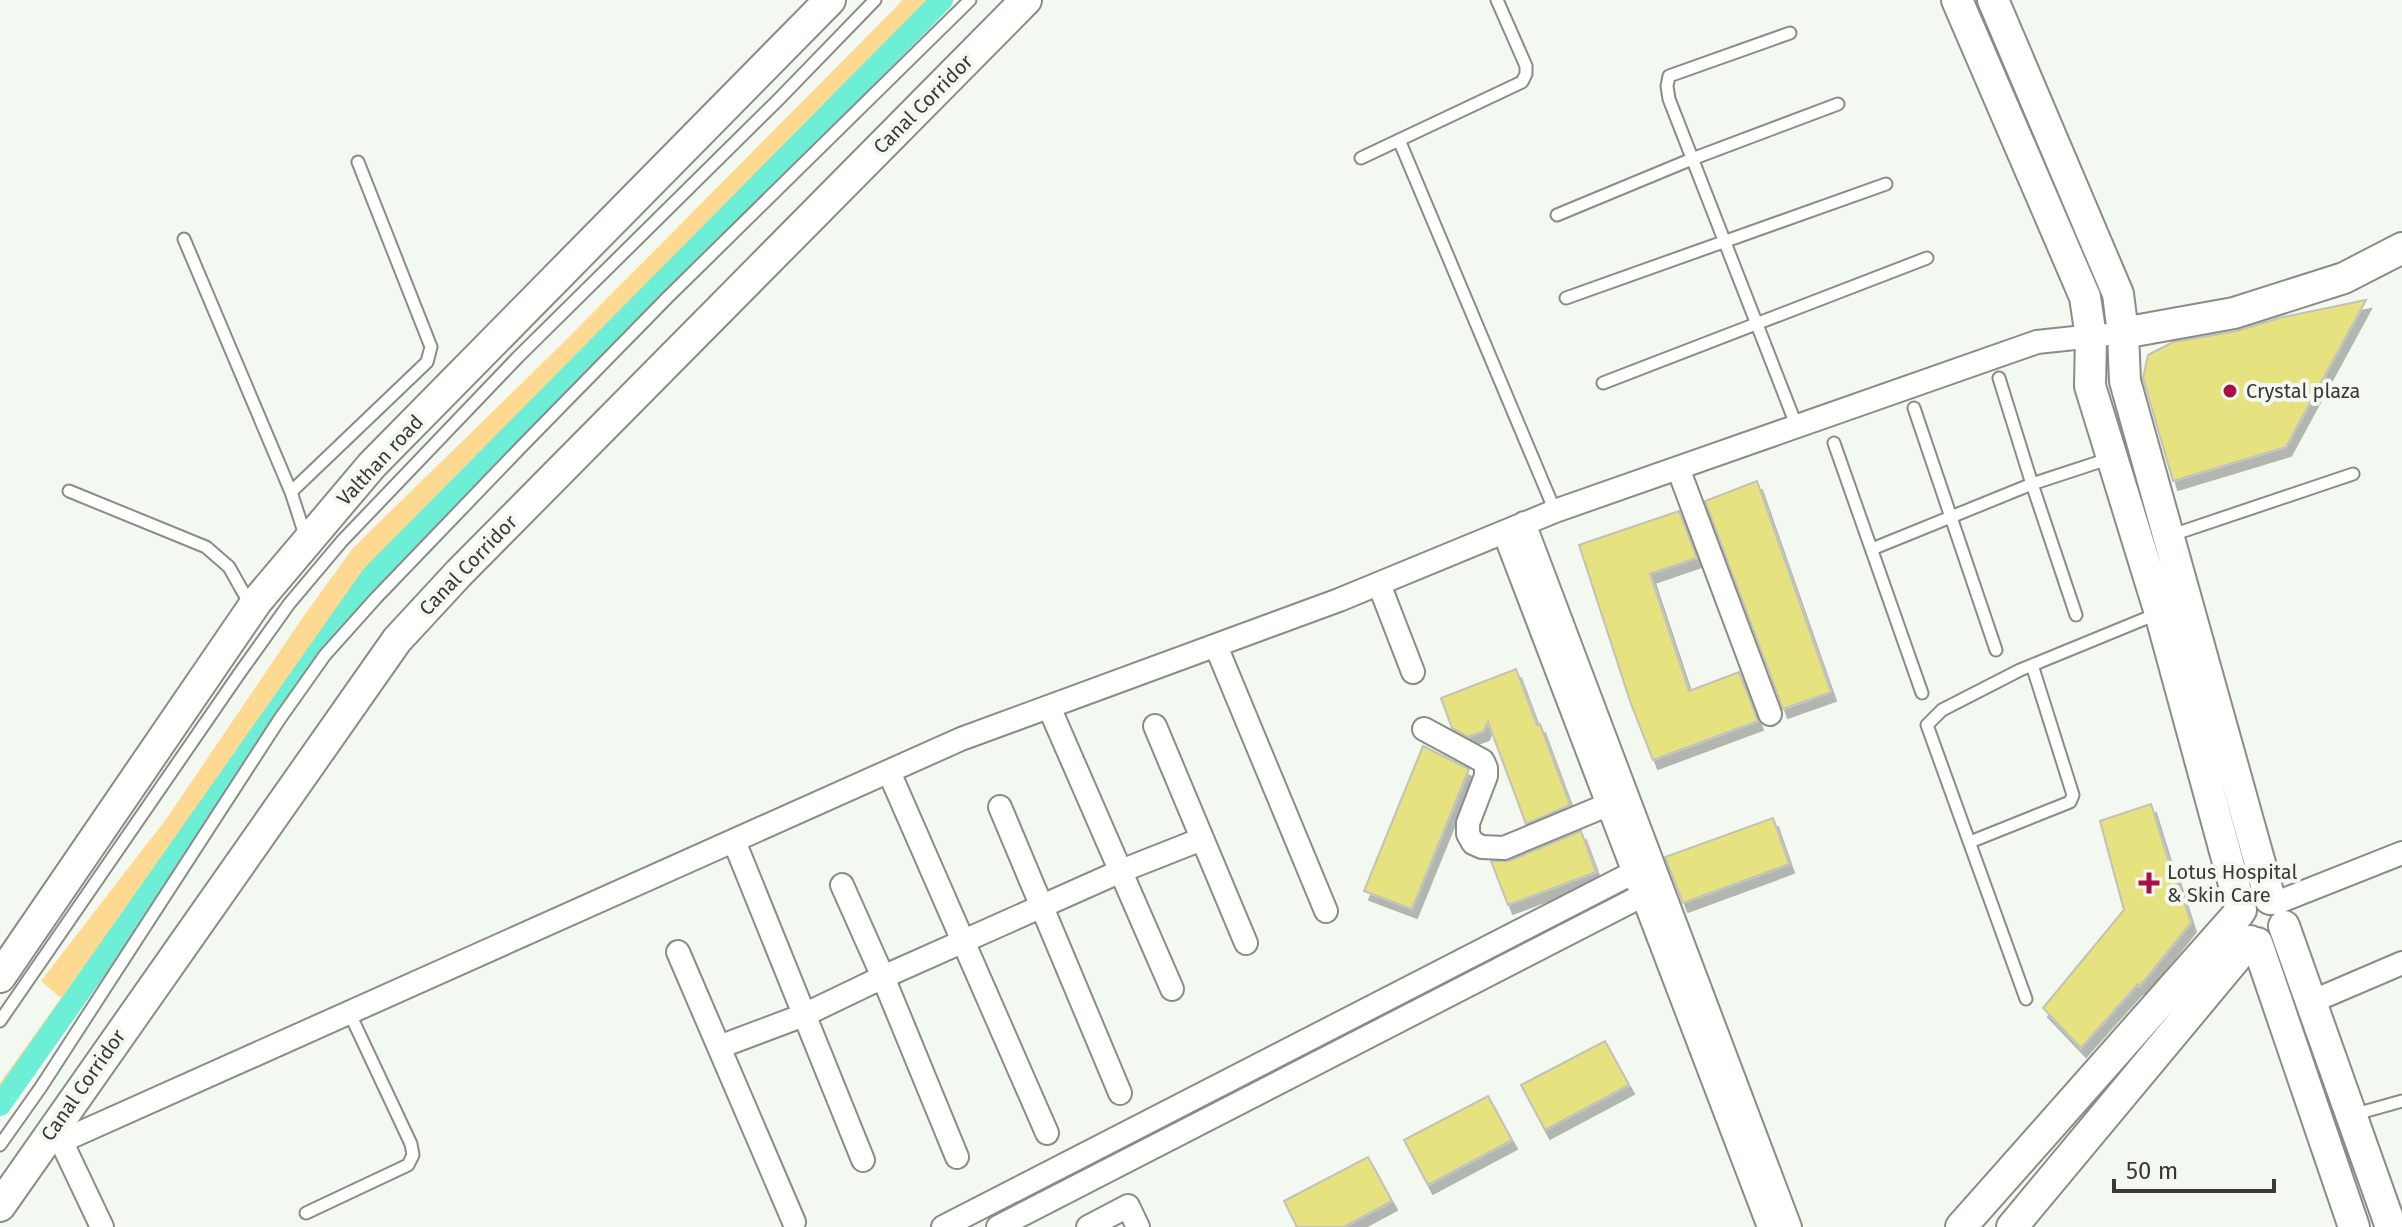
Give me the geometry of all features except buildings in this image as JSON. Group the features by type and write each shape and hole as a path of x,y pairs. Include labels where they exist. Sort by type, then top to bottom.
{"street":[{"name":"Valthan road","path":"0,977 252,609 307,541 372,465 830,0"},
{"name":"Canal Corridor","path":"0,1206 58,1134 397,640 470,562 1026,0"},
{"path":"1957,0 2085,297 2091,337 2090,386 2160,613 2247,927 2354,1227"},
{"path":"1993,0 2118,294 2125,381 2277,909 2391,1227"},
{"path":"102,1227 58,1134 349,1011 961,739 1379,584 1555,511 2037,342 2123,333 2234,313 2344,278 2402,248"},
{"path":"1678,468 1770,714"},
{"path":"1514,527 1607,805 1643,868"},
{"path":"1514,527 1643,868 1769,1227"},
{"path":"1379,584 1413,672"},
{"path":"1216,646 1326,911"},
{"path":"1049,707 1172,989"},
{"path":"1155,726 1246,943"},
{"path":"1424,729 1483,761 1486,776 1468,823 1468,834 1473,843 1482,847 1504,848 1607,805"},
{"path":"889,772 1047,1133"},
{"path":"1000,807 1120,1093"},
{"path":"719,1047 804,1015 1121,871 1202,839"},
{"path":"734,841 863,1160"},
{"path":"2277,909 2402,853"},
{"path":"943,1227 1643,868"},
{"path":"842,885 957,1157"},
{"path":"998,1227 1651,890"},
{"path":"1651,890 1790,1227"},
{"path":"2012,1227 2247,927 2250,900 2257,898 2277,909"},
{"path":"2247,927 2271,942 2281,932 2277,909"},
{"path":"1961,1227 2247,927"},
{"path":"678,952 794,1222"},
{"path":"2311,1002 2402,963"},
{"path":"1088,1227 1128,1206 1138,1227"}],"lane":[{"path":"0,1021 239,674 289,604 342,541 518,357 875,0"},
{"path":"0,1145 41,1087 279,720 325,655 386,587 579,388 970,0"},
{"path":"1361,158 1522,82 1526,66 1497,0"},
{"path":"1790,33 1669,76 1667,86 1669,99 1797,427"},
{"path":"1557,215 1692,159 1838,104"},
{"path":"1399,140 1555,511"},
{"path":"291,492 427,362 431,347 358,162"},
{"path":"1566,298 1886,184"},
{"path":"184,239 291,492 307,541"},
{"path":"1603,383 1927,258"},
{"path":"1999,378 2076,615"},
{"path":"1914,408 1996,650"},
{"path":"1834,443 1922,693"},
{"path":"1872,549 2032,484 2111,457"},
{"path":"2169,536 2353,474"},
{"path":"69,491 206,547 229,567 252,609"},
{"path":"2026,999 1927,725 1942,710 2032,665 2160,613"},
{"path":"1970,842 2070,802 2073,795 2032,665"},
{"path":"306,1213 408,1165 413,1155 411,1144 349,1011"},
{"path":"2351,1115 2402,1101"}],"shaded area":[{"path":"903,0 954,0 803,149 662,277 365,573 318,634 0,1111 0,1083 61,998 41,981 167,818 353,548 561,345"}],"waterway":[{"path":"0,1105 372,576 942,0"}],"place":[{"name":"Crystal plaza","path":"2230,391"},
{"name":"Lotus Hospital & Skin Care","path":"2149,883"}]}
